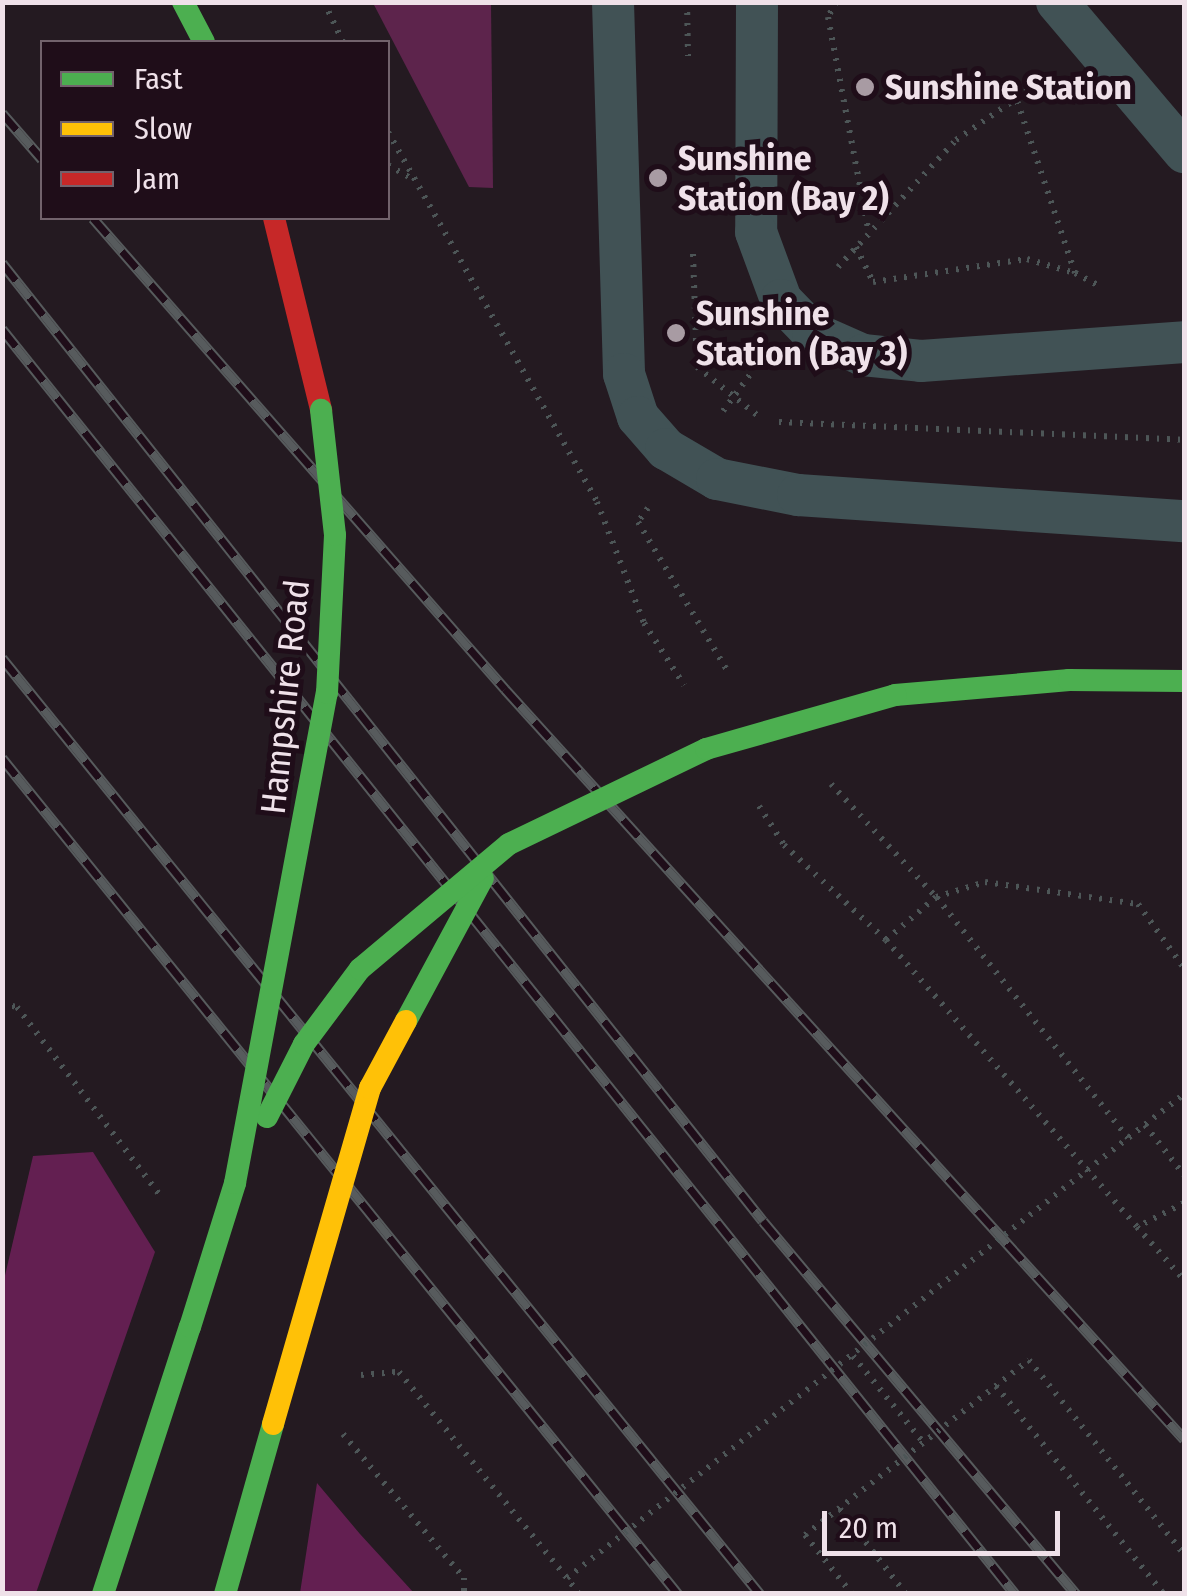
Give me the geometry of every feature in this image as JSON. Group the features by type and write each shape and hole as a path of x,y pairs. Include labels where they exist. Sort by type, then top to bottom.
{"main road":[{"path":"183,2 203,40"},
{"name":"Hampshire Road","path":"103,1594 235,1182 326,693 335,535 322,410 274,220"},
{"name":"Hampshire Road","path":"235,1182 332,1000 387,941 509,844 706,748 895,696 1069,680 1184,681"},
{"name":"Hampshire Road","path":"225,1594 370,1088 467,898 509,844"}],"lane":[{"path":"614,2 624,374 638,417 666,449 717,479 798,495 1184,521"},
{"path":"757,2 756,232 781,300 813,332 863,355 920,361 1184,342"},
{"path":"1057,2 1184,152"}],"path":[{"path":"324,2 343,40"},
{"path":"836,2 828,17 869,233"},
{"path":"856,247 872,282 1027,258 1075,273 1016,98"},
{"path":"390,166 410,178"},
{"path":"731,400 758,419 791,423 1184,440"},
{"path":"1128,1138 936,897 985,882 1138,904 1184,968"},
{"path":"567,1578 1184,1094"},
{"path":"1145,1125 1184,1175"},
{"path":"1184,1202 1137,1227 1184,1280"},
{"path":"853,1356 924,1443"},
{"path":"852,1594 805,1535 1030,1360 1184,1554"},
{"path":"399,1372 579,1594"},
{"path":"996,1386 1164,1594"},
{"path":"840,1509 906,1594"}],"shaded area":[{"path":"373,3 491,3 493,188 469,187"},
{"path":"93,1152 155,1252 36,1593 3,1593 3,1284 33,1156"},
{"path":"317,1483 360,1534 414,1593 300,1593"}],"railway":[{"path":"2,113 40,157"},
{"path":"95,220 505,689 1184,1439"},
{"path":"2,263 763,1221 1076,1594"},
{"path":"2,329 1015,1594"},
{"path":"2,658 760,1594"},
{"path":"2,758 678,1594"}],"traffic: fast":[{"path":"183,2 203,40"},
{"path":"190,1327 235,1183 327,693 335,535 321,410"},
{"path":"895,695 1069,680 1184,681"},
{"path":"267,1117 304,1044 360,969 509,844 706,749 895,695"},
{"path":"406,1021 483,878"},
{"path":"103,1594 190,1327"},
{"path":"225,1594 273,1424"}],"traffic: jam":[{"path":"274,220 321,410"}],"traffic: slow":[{"path":"273,1424 370,1088 406,1021"}],"place":[{"name":"Sunshine Station","path":"865,87"},
{"name":"Sunshine Station (Bay 2)","path":"658,178"},
{"name":"Sunshine Station (Bay 3)","path":"676,333"}]}
